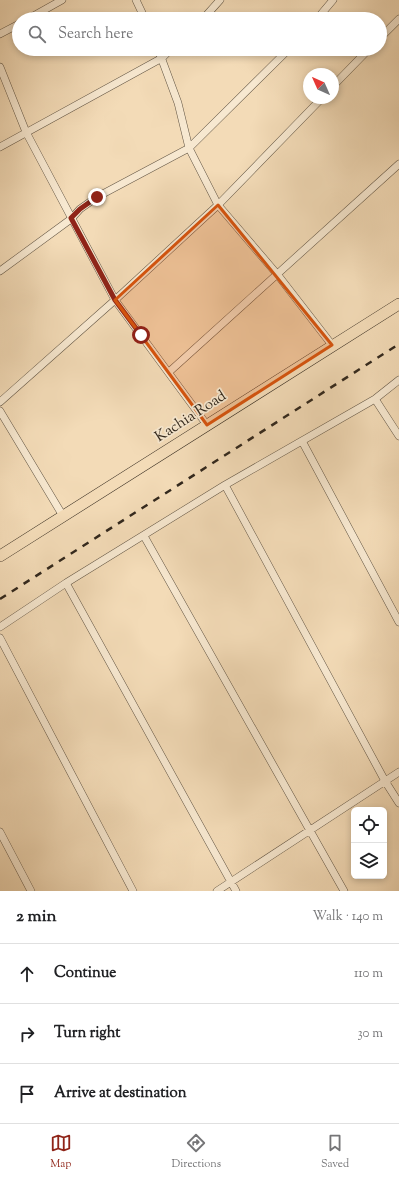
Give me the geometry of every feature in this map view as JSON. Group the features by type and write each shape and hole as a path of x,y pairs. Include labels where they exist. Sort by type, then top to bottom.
{"main road":[{"name":"Kachia Road","path":"0,556 399,304"}],"street":[{"path":"41,12 62,0"},
{"path":"136,0 141,12"},
{"path":"209,12 220,0"},
{"path":"323,12 333,0"},
{"path":"387,31 399,18"},
{"path":"0,34 12,28"},
{"path":"0,271 97,197 188,148 282,56"},
{"path":"339,80 362,56"},
{"path":"0,147 162,58 178,103 188,148 218,205 277,274 332,345"},
{"path":"0,67 26,132 115,300 207,425"},
{"path":"0,402 115,300 218,205 316,104"},
{"path":"169,372 399,164"},
{"path":"0,628 66,583 225,485 375,399 399,380"},
{"path":"375,399 399,436"},
{"path":"0,411 63,516"},
{"path":"302,441 399,622"},
{"path":"225,485 385,781 399,803"},
{"path":"144,536 308,830 344,891"},
{"path":"66,583 236,891"},
{"path":"0,638 133,891"},
{"path":"217,891 308,830 399,772"},
{"path":"0,832 31,891"}],"highlighted area":[{"path":"218,205 332,345 207,425 115,300"}],"railway":[{"path":"0,599 399,344"}],"route":[{"path":"97,197 80,209 71,218 115,300 141,335"}]}
